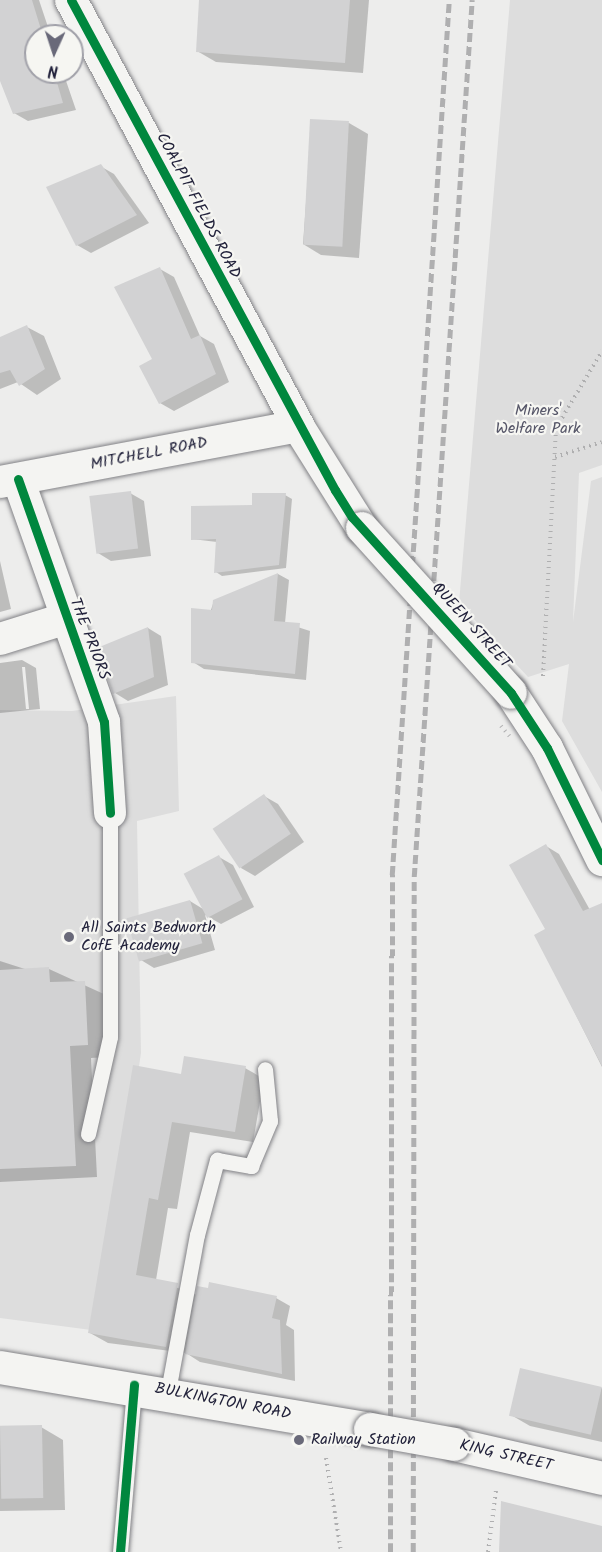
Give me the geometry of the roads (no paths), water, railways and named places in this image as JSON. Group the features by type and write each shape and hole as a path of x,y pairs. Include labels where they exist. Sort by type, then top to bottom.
{"main road":[{"name":"BULKINGTON ROAD","path":"0,1366 134,1385 410,1436"},
{"name":"KING STREET","path":"410,1436 602,1478"}],"street":[{"name":"COALPIT FIELDS ROAD","path":"70,0 298,426"},
{"name":"MITCHELL ROAD","path":"9,480 298,426"},
{"name":"QUEEN STREET","path":"298,426 362,528 511,693 547,748 602,860"},
{"name":"THE PRIORS","path":"9,480 104,722 110,813"},
{"name":"THE PRIORS","path":"0,639 64,619"}],"lane":[{"path":"88,1134 110,1037 110,813"},
{"path":"168,1391 196,1235 217,1160 251,1166 270,1121 266,1069"},
{"path":"120,1552 134,1385"}],"railway":[{"path":"390,1552 392,875 449,0"},
{"path":"413,1552 414,877 472,0"}],"place":[{"name":"All Saints Bedworth CofE Academy","path":"69,937"},
{"name":"Railway Station","path":"299,1440"}],"park label":[{"name":"Miners' Welfare Park","path":"538,420"}]}
